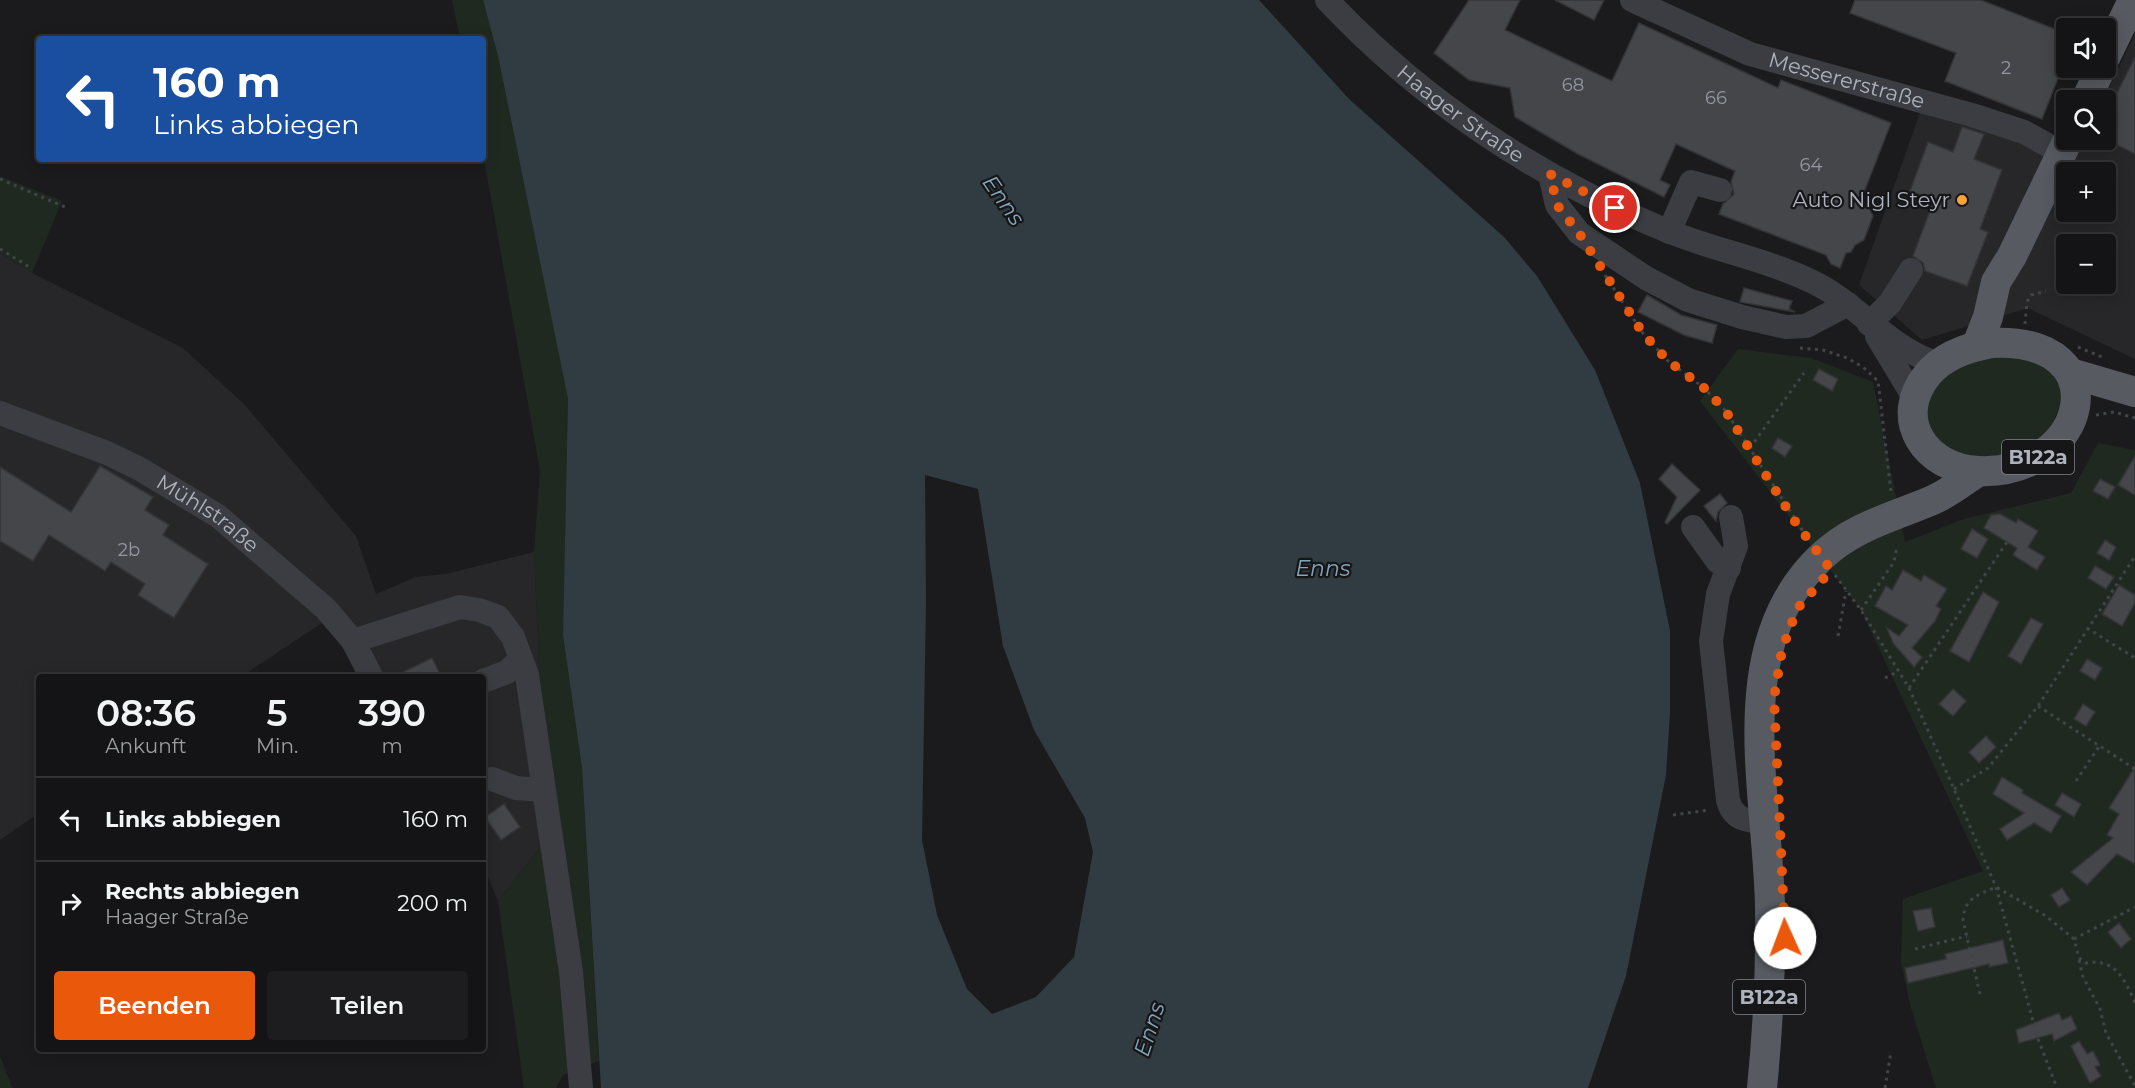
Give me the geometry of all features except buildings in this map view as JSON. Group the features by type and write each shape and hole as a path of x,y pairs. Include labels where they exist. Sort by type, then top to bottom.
{"main road":[{"path":"2116,35 2133,0"},
{"path":"1977,345 1988,317 1996,282 2012,256 2058,150"},
{"path":"2012,256 2008,312 2023,335 2050,353 2070,373 2135,392"},
{"path":"1930,456 1915,429 1913,413 1915,399 1929,374 1952,356 1977,345 2023,335"},
{"name":"B122a","path":"1762,1088 1769,987 1770,906 1760,734 1764,665 1780,610 1794,588 1822,556 1927,482 1930,456 1952,467 1979,471 2009,468 2039,456 2085,413 2070,373"},
{"path":"2085,413 2096,403 2135,407"},
{"name":"B122a","path":"1898,501 1934,500 1979,471"}],"street":[{"name":"Haager Straße","path":"1327,0 1369,42 1439,101 1476,129 1550,174 1596,199 1669,231 1810,280 1848,304 1869,324 1912,355 1939,364"},
{"name":"Messererstraße","path":"1632,0 1750,54 1972,115 2056,144"},
{"path":"1550,174 1557,205 1579,233 1646,278 1688,300 1742,317 1797,327 1806,326 1848,304"},
{"path":"1669,231 1691,182 1720,190"},
{"path":"1869,324 1890,303 1911,270"},
{"name":"Haager Straße","path":"1869,324 1915,399"},
{"name":"Mühlstraße","path":"0,413 107,453 140,469 198,503 242,534 326,609 353,641 370,674"},
{"path":"1731,517 1736,546 1718,594 1712,641 1730,807 1734,815 1742,819 1766,822"},
{"path":"1693,527 1718,562 1729,568"},
{"path":"353,641 460,607 479,610 498,617 513,637 527,675 571,972 581,1088"},
{"path":"486,680 507,672 521,659"},
{"path":"492,779 516,788 543,790"}],"path":[{"path":"0,179 65,207"},
{"path":"0,249 31,268"},
{"path":"1602,271 1642,332 1667,360 1704,388 1725,410 1796,523 1861,610 1909,688 1996,886 2038,1039 2057,1088"},
{"path":"2023,335 2027,302 2031,294 2046,291"},
{"path":"1798,348 1823,350 1847,358 1863,367 1878,381 1898,501"},
{"path":"1750,448 1804,373"},
{"path":"2085,413 2114,412 2135,418"},
{"path":"1909,688 2009,539"},
{"path":"1861,610 1894,562 1897,546"},
{"path":"1954,789 1988,768 2038,706 2135,556"},
{"path":"1838,636 1846,591"},
{"path":"2087,628 2135,658"},
{"path":"1885,678 1898,672"},
{"path":"2038,706 2135,769"},
{"path":"2076,781 2100,745"},
{"path":"1674,815 1730,807"},
{"path":"1980,994 1967,936 1964,907 1971,897 1996,886"},
{"path":"1996,886 2046,916 2074,939 2083,976 2100,1009 2106,1033 2135,1086"},
{"path":"2074,939 2135,907"},
{"path":"1915,949 1967,936"},
{"path":"2079,958 2086,963 2096,962 2115,967 2124,979 2135,1003"},
{"path":"1885,1088 1891,1052"}],"shaded area":[{"path":"452,0 483,0 498,56 568,399 563,635 582,768 599,1061 563,1075 556,1088 524,1088 498,901 547,839 534,552 540,470 484,162 486,36 459,36"},
{"path":"2135,34 2135,359 2028,308 1922,340 1859,285 1922,107 2056,144 2056,150 2116,150 2116,90 2108,90 2114,78 2116,78 2116,73"},
{"path":"0,176 62,201 32,273 0,253"},
{"path":"0,253 32,273 183,348 244,404 356,536 376,594 416,577 446,574 534,552 547,839 498,901 486,872 486,674 377,674 340,611 245,674 36,674 36,815 0,840"},
{"path":"1738,349 1811,358 1873,382 1905,542 1964,519 2071,493 2098,443 2135,450 2135,1088 1936,1088 1911,1008 1901,963 1903,899 1983,871 1861,610 1700,401"},
{"path":"1982,355 2022,358 2042,365 2057,382 2064,397 2048,434 1998,460 1950,454 1927,427 1926,405 1937,381"},
{"path":"0,1056 12,1087 12,1088 0,1088"}],"water":[{"name":"Enns","path":"483,0 1259,0 1349,99 1504,237 1537,276 1595,370 1640,483 1670,631 1670,713 1666,775 1626,976 1588,1088 601,1088 582,768 563,635 568,399 498,56","holes":["925,475 978,489 1003,646 1034,730 1085,818 1093,852 1074,957 1036,997 992,1014 967,989 937,915 922,840 926,601"]}],"place":[{"name":"Auto Nigl Steyr","path":"1962,200"}],"route":[{"path":"1615,208 1550,174 1557,205 1579,233 1642,332 1667,360 1704,388 1725,410 1803,534 1831,570 1797,609 1782,650 1774,698 1785,938"}]}
